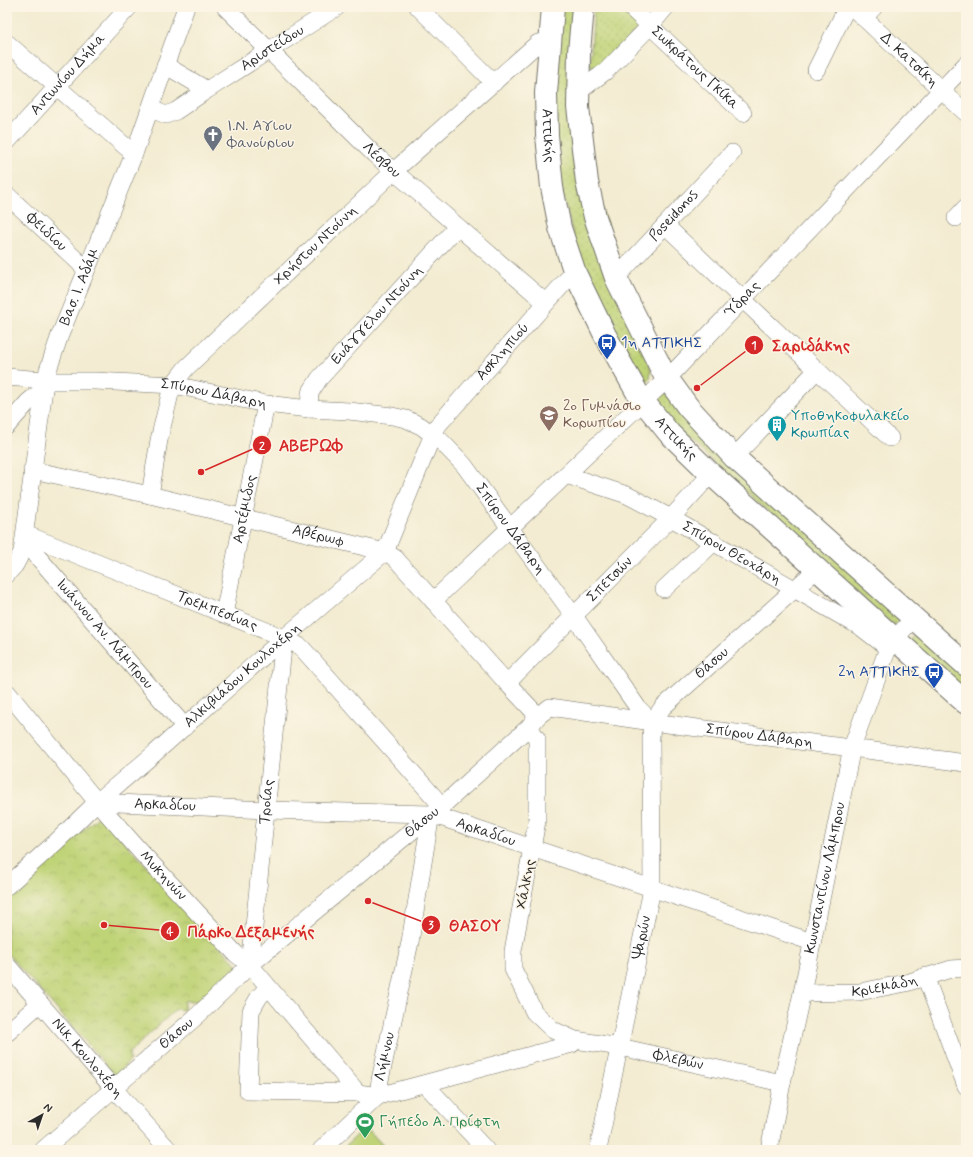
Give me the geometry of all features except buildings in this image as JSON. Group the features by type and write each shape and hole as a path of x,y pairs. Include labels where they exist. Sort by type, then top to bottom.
{"main road":[{"name":"Αττικής","path":"553,7 549,41 546,93 547,135 552,187 560,228 575,273 606,335 642,401 669,433 711,474 816,570 891,644 966,702"},
{"name":"Αττικής","path":"583,7 579,52 578,92 583,153 595,217 616,278 667,379 688,407 734,457 966,665"}],"street":[{"name":"Αντωνίου Δήμα","path":"7,142 129,7"},
{"name":"Βασ. Ι. Αδάμ","path":"7,574 18,560 22,552 44,385 52,356 68,313 134,154 186,7"},
{"name":"Λέσβου","path":"225,7 345,127 457,227 546,303"},
{"name":"Αριστείδου","path":"151,109 163,114 172,114 268,50 337,7"},
{"path":"418,7 494,83"},
{"name":"Σωκράτους Γκίκα","path":"630,7 743,113"},
{"path":"578,92 606,71 650,26 666,7"},
{"path":"816,70 847,7"},
{"name":"Δ. Κατσίκη","path":"864,11 941,90 966,113"},
{"name":"Χρήστου Ντούνη","path":"150,495 159,440 174,385 180,374 394,171 538,43 549,41"},
{"path":"7,43 134,154"},
{"name":"Ύδρας","path":"433,601 642,401 667,379 966,64"},
{"path":"165,65 207,90"},
{"name":"Poseidonos","path":"616,278 732,153"},
{"name":"Φειδίου","path":"7,195 86,269"},
{"path":"665,225 890,438"},
{"name":"Ευάγγελου Ντούνη","path":"309,409 310,393 319,379 457,227"},
{"name":"Ασκληπιού","path":"433,433 443,418 571,275 575,273"},
{"path":"734,457 817,370"},
{"name":"Σπύρου Δάβαρη","path":"7,377 44,385 174,385 266,404 392,416 413,422 433,433 464,465 574,616 638,708 652,722 966,762"},
{"path":"7,426 44,385"},
{"name":"Αρτέμιδος","path":"224,614 266,404"},
{"name":"Αλκιβιάδου Κουλοχέρη","path":"7,886 56,842 97,802 185,727 284,638 385,552 433,433"},
{"name":"Αβέρωφ","path":"32,470 150,495 385,552 395,558 507,683 534,722"},
{"name":"Σπετσών","path":"507,683 671,518 711,474"},
{"name":"Σπύρου Θεοχάρη","path":"566,475 627,495 714,542 891,644"},
{"name":"Τρεμπεσίνας","path":"24,537 224,614 284,638 301,647 437,810"},
{"name":"Ιωάννου Αν. Λάμπρου","path":"24,537 185,727"},
{"path":"664,589 714,542"},
{"name":"Θάσου","path":"43,1150 198,1015 250,965 437,810 550,707 652,722 663,707 816,570"},
{"name":"Κωνσταντίνου Λάμπρου","path":"769,1150 852,747 891,644 913,618"},
{"name":"Τροίας","path":"250,965 284,638"},
{"name":"Μυκηνών","path":"7,692 97,802 139,850 236,954 250,965 358,1092"},
{"name":"Χάλκης","path":"534,722 536,739 537,821 513,951 513,969 534,1012 553,1030 575,1040"},
{"name":"Ψαρών","path":"598,1150 652,889 652,722"},
{"name":"Αρκαδίου","path":"97,802 266,810 437,810 532,848 812,942"},
{"name":"Λήμνου","path":"437,810 380,1080 378,1096 572,1044 575,1040"},
{"name":"Νικ. Κουλοχέρη","path":"8,968 169,1150"},
{"name":"Κριεμάδη","path":"802,993 860,992 906,983 925,976 966,968"},
{"path":"925,976 966,1086"},
{"name":"Λήμνου","path":"268,987 259,997 251,1011 248,1092 358,1092"},
{"path":"7,1033 40,1003"},
{"name":"Φλεβών","path":"575,1040 620,1047 782,1083"},
{"path":"425,1084 486,1150"},
{"path":"358,1092 378,1096"},
{"path":"320,1150 378,1096"}],"green space":[{"path":"559,7 575,7 570,103 651,371 650,378 646,382 642,383 584,276 555,165"},
{"path":"594,7 619,7 640,26 597,70 590,66"},
{"path":"665,394 900,619 894,626 651,405"},
{"path":"916,634 923,637 966,676 966,698 909,641"},
{"path":"100,815 240,968 200,1003 198,1001 184,1001 184,1010 176,1009 129,1053 130,1061 115,1075 7,953 7,897"},
{"name":"Γήπεδο Α. Πρίφτη","path":"366,1127 387,1150 341,1150"}],"place":[{"name":"Ι.Ν. Αγιου Φανούριου","path":"213,152"},
{"name":"1η ΑΤΤΙΚΗΣ","path":"607,360"},
{"name":"Σαριδάκης","path":"697,388"},
{"name":"2ο Γυμνάσιο Κορωπίου","path":"549,432"},
{"name":"Υποθηκοφυλακείο Κρωπίας","path":"777,442"},
{"name":"ΑΒΕΡΩΦ","path":"201,472"},
{"name":"2η ΑΤΤΙΚΗΣ","path":"934,689"},
{"name":"ΘΑΣΟΥ","path":"368,901"},
{"name":"Πάρκο Δεξαμενής","path":"104,925"},
{"name":"Γήπεδο Α. Πρίφτη","path":"365,1139"}]}
